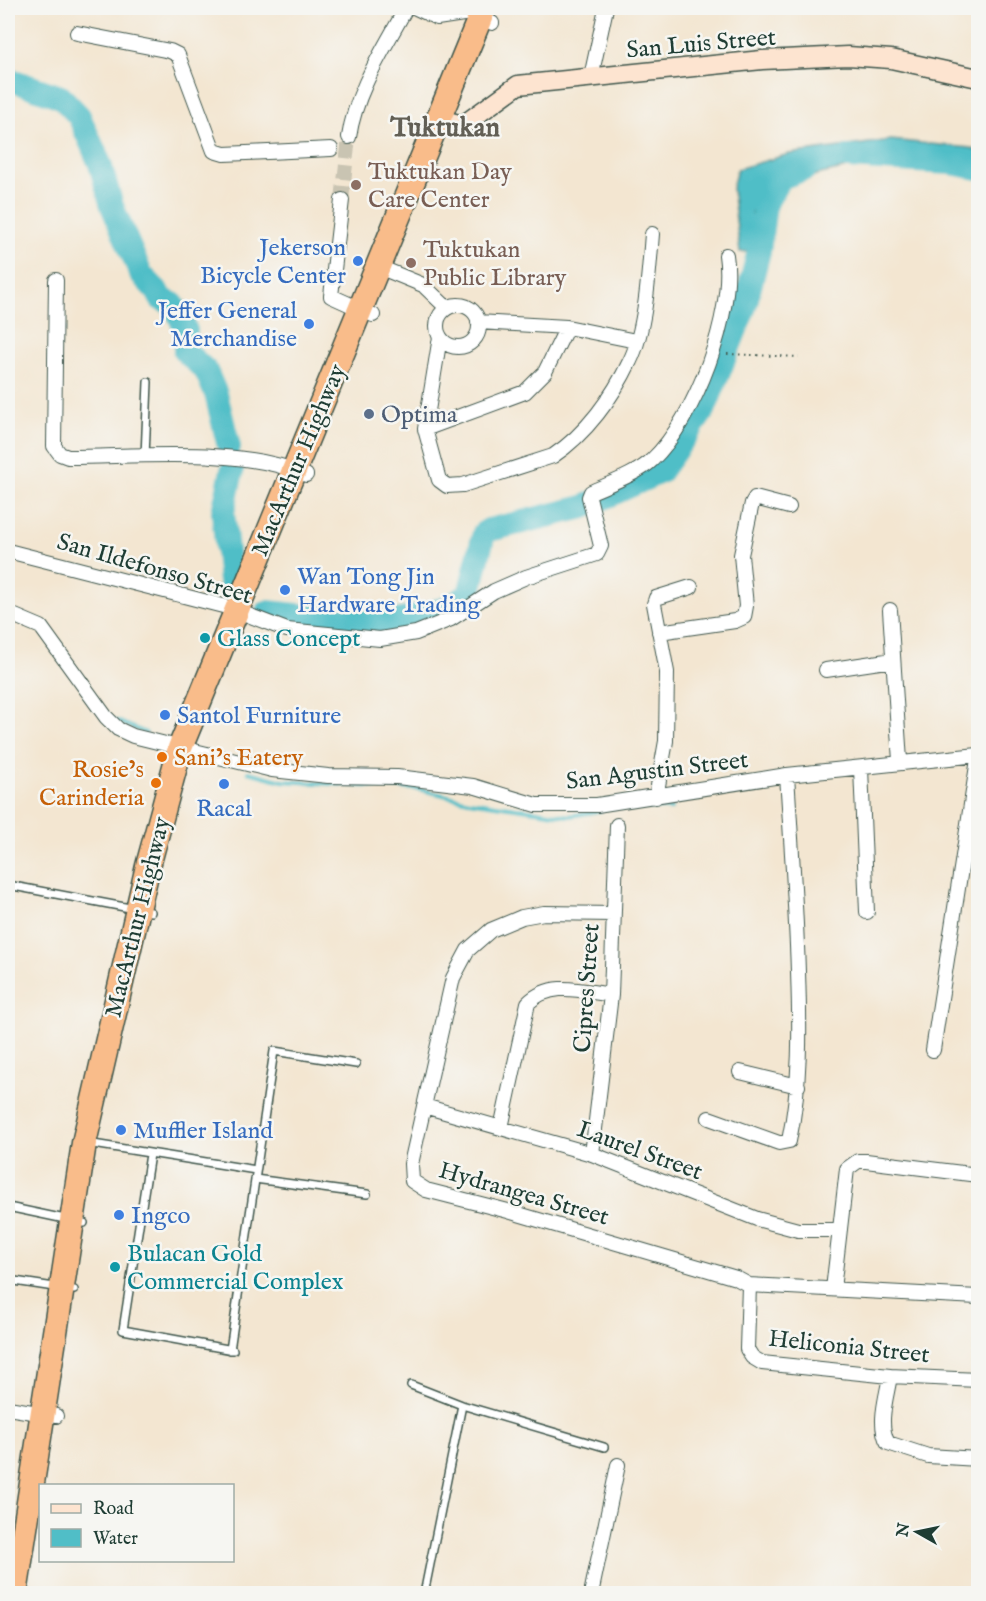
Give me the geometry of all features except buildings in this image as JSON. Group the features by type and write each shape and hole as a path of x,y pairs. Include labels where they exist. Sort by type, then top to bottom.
{"highway":[{"name":"MacArthur Highway","path":"15,1593 48,1415 90,1144 145,910 187,749 489,14"},
{"name":"MacArthur Highway","path":"46,1484 48,1415"},
{"path":"29,1593 39,1526"}],"street":[{"path":"350,137 359,96 406,8"},
{"path":"416,8 437,18 470,13 489,14"},
{"path":"591,77 606,8"},
{"path":"77,33 170,51 178,55 214,150 224,154 331,149"},
{"name":"San Luis Street","path":"446,122 464,125 518,85 762,60 848,56 891,59 978,78"},
{"path":"342,200 331,296 367,313"},
{"path":"440,337 448,345 466,345 477,334 478,322 469,308 461,305 447,308 438,317 436,324 440,337 425,429 439,480 447,486 463,485 553,456 564,448 602,409 631,360 648,278 652,234"},
{"name":"San Ildefonso Street","path":"8,550 124,579 242,614 286,630 380,639 416,633 452,619 494,591 526,577 597,555 601,546 591,506 591,492 651,462 677,432 692,406 727,296 729,274 726,255"},
{"path":"385,269 423,285 447,308"},
{"path":"56,280 54,446 60,454 68,457 222,457 300,473"},
{"path":"478,322 567,327 636,341"},
{"path":"425,429 525,392 545,372 567,327"},
{"path":"660,632 735,621 744,617 747,606 741,555 752,503 755,498 789,507"},
{"path":"656,797 666,741 667,672 654,604 656,598 691,587"},
{"path":"890,610 900,761"},
{"name":"San Agustin Street","path":"8,612 41,627 106,717 118,729 133,736 272,770 328,776 396,777 473,786 536,806 597,805 787,775 861,768 900,761 978,757"},
{"path":"826,670 893,660"},
{"path":"933,1050 975,800 978,757"},
{"path":"861,768 867,912"},
{"path":"709,1118 786,1143 789,1141 798,1086 797,940 787,775"},
{"name":"Cipres Street","path":"592,1154 611,995 617,825"},
{"name":"Hydrangea Street","path":"613,914 544,913 522,917 491,930 468,950 453,978 411,1164 412,1181 426,1191 519,1214 736,1278 749,1285 978,1297"},
{"path":"501,1128 528,1004 539,992 562,988 611,995"},
{"path":"740,1072 798,1086"},
{"name":"Laurel Street","path":"424,1106 592,1154 757,1219 798,1230 840,1230"},
{"path":"833,1289 847,1169 858,1161 978,1175"},
{"name":"Heliconia Street","path":"749,1285 747,1349 752,1357 762,1363 890,1376 978,1380"},
{"path":"890,1376 883,1424 884,1436 888,1443 928,1456 978,1458"},
{"path":"8,1408 48,1415"},
{"path":"591,1593 618,1465"}],"lane":[{"path":"145,457 148,382"},
{"path":"8,885 145,910"},
{"path":"150,1154 123,1330 232,1350 274,1051 356,1064"},
{"path":"90,1144 256,1170"},
{"path":"255,1179 367,1194"},
{"path":"8,1207 77,1222"},
{"path":"8,1280 67,1289"},
{"path":"411,1384 462,1405 604,1447"},
{"path":"424,1593 462,1405"}],"path":[{"path":"724,353 799,357"}],"water":[{"path":"891,140 971,148 978,151 978,170 969,166 893,158 771,185 752,212 759,251 740,252 732,188 737,169 789,154"}],"waterway":[{"path":"8,79 61,97 79,116 100,164 112,206 141,274 157,291 161,299 173,304 186,331 185,351 206,371 216,394 229,447"},
{"path":"848,157 951,163 978,168"},
{"path":"267,612 386,624 446,608 469,595 484,533 584,507 660,472 704,410 745,306 759,251 765,205 780,178 805,169"},
{"path":"230,581 223,512 232,471"},
{"path":"117,721 146,733"},
{"path":"248,772 283,781 418,789 469,801 569,816 600,811"},
{"path":"631,806 671,809"}],"tunnel":[{"path":"342,200 349,137"}],"place":[{"name":"Tuktukan Day Care Center","path":"356,185"},
{"name":"Jekerson Bicycle Center","path":"358,261"},
{"name":"Tuktukan Public Library","path":"411,263"},
{"name":"Jeffer General Merchandise","path":"309,324"},
{"name":"Optima","path":"369,414"},
{"name":"Wan Tong Jin Hardware Trading","path":"285,590"},
{"name":"Glass Concept","path":"205,638"},
{"name":"Santol Furniture","path":"165,715"},
{"name":"Sani’s Eatery","path":"162,757"},
{"name":"Rosie’s Carinderia","path":"156,783"},
{"name":"Racal","path":"224,784"},
{"name":"Muffler Island","path":"121,1130"},
{"name":"Ingco","path":"119,1215"},
{"name":"Bulacan Gold Commercial Complex","path":"115,1267"}],"district":[{"name":"Tuktukan","path":"445,127"}]}
